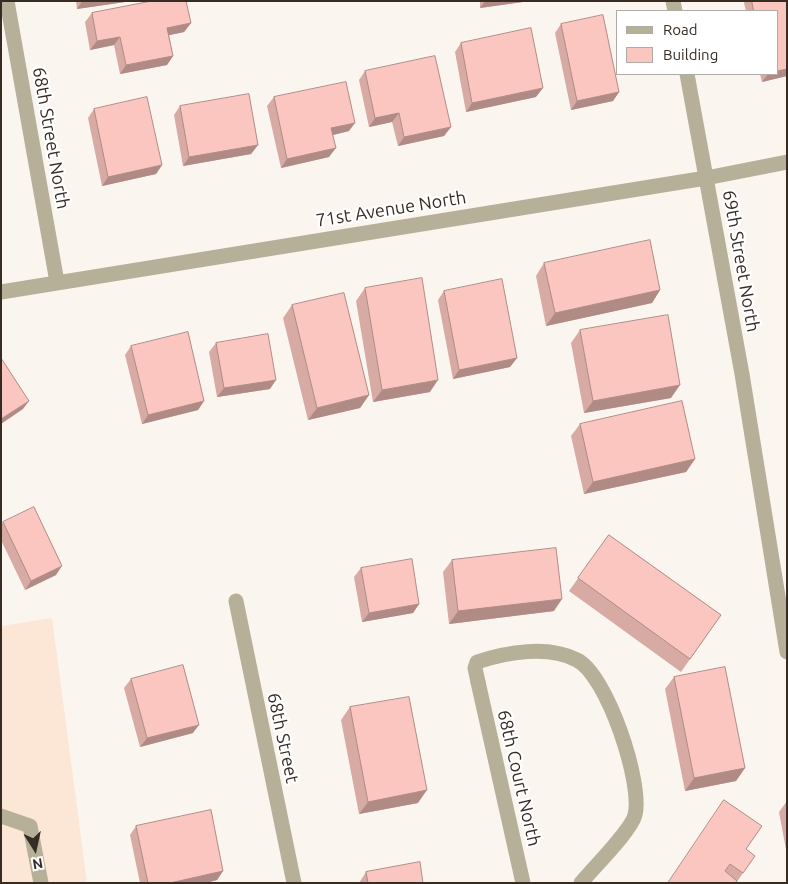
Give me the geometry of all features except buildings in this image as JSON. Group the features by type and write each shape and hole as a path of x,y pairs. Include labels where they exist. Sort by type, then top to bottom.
{"street":[{"name":"68th Street North","path":"7,1 57,282"},
{"name":"69th Street North","path":"687,75 756,456 787,652"},
{"name":"71st Avenue North","path":"1,292 706,178 787,162"},
{"name":"68th Street","path":"236,601 294,883"},
{"name":"68th Court North","path":"523,883 475,668 477,662 533,651 546,651 580,661 588,669 605,694 632,769 636,814 628,828 581,883"},
{"path":"1,816 30,826 41,883"}],"shaded area":[{"path":"52,618 87,883 1,883 1,626"}]}
